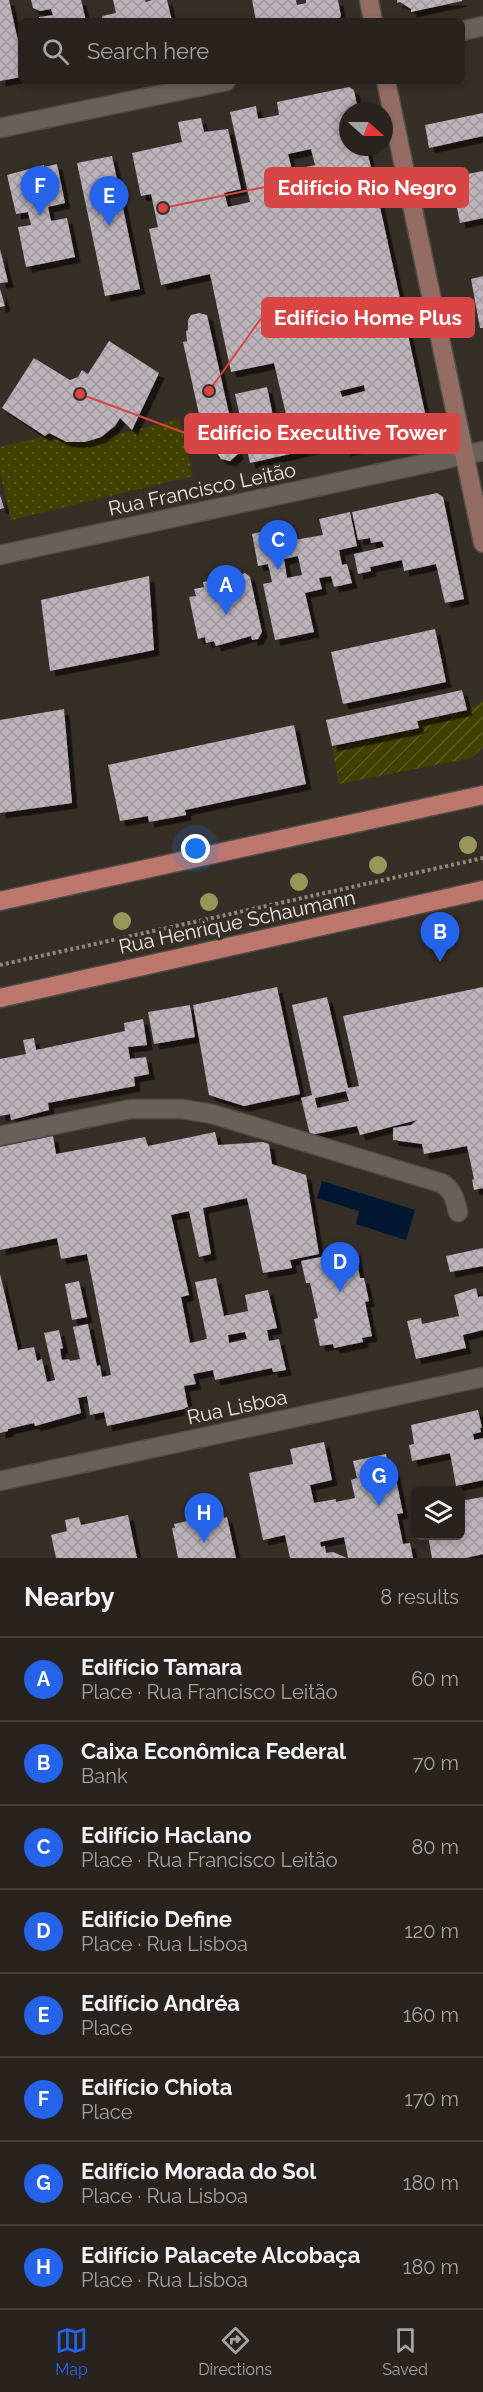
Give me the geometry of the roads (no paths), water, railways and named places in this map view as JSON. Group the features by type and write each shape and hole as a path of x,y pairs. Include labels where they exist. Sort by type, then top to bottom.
{"main road":[{"path":"369,0 372,18"},
{"path":"387,84 483,543"},
{"path":"0,901 483,795"},
{"name":"Rua Henrique Schaumann","path":"0,998 483,890"}],"street":[{"path":"465,29 483,26"},
{"path":"0,128 212,84"},
{"name":"Rua Francisco Leitão","path":"0,555 483,451"},
{"path":"0,1136 131,1109 182,1109 212,1114 441,1183 453,1193 458,1212"},
{"name":"Rua Lisboa","path":"0,1481 483,1377"}],"water":[{"path":"322,1181 415,1210 406,1240 356,1224 359,1211 317,1198"}],"place":[{"name":"Edifício Rio Negro","path":"163,208"},
{"name":"Edifício Chiota","path":"40,216"},
{"name":"Edifício Andréa","path":"109,226"},
{"name":"Edifício Home Plus","path":"209,391"},
{"name":"Edifício Execultive Tower","path":"80,394"},
{"name":"Edifício Haclano","path":"278,570"},
{"name":"Edifício Tamara","path":"226,615"},
{"name":"Caixa Econômica Federal","path":"440,962"},
{"name":"Edifício Define","path":"340,1292"},
{"name":"Edifício Morada do Sol","path":"379,1506"},
{"name":"Edifício Palacete Alcobaça","path":"204,1543"}]}
